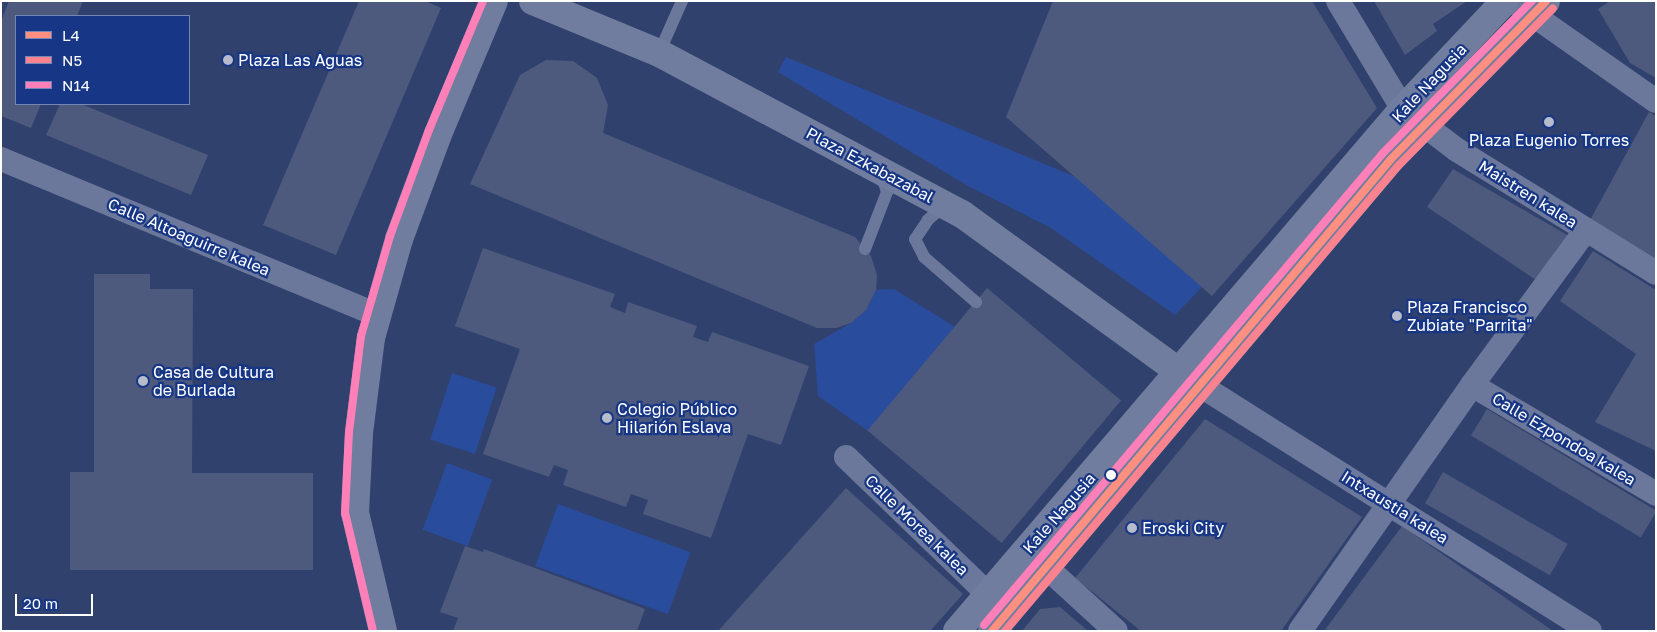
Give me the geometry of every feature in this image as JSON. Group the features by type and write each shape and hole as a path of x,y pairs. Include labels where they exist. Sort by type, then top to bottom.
{"main road":[{"path":"382,631 355,513 359,433 377,315 399,239 438,134 494,1"},
{"name":"Plaza Ezkabazabal","path":"533,1 659,53 962,214 1190,378"},
{"name":"Kale Nagusia","path":"957,631 1011,568 1190,378 1413,117 1505,1"},
{"name":"Kale Nagusia","path":"1413,117 1531,5"},
{"name":"Kale Nagusia","path":"992,631 1046,568 1190,378"}],"street":[{"path":"1338,1 1413,117"},
{"path":"1531,5 1656,101"},
{"name":"Maistren kalea","path":"1413,117 1457,150 1656,273"},
{"name":"Calle Altoaguirre kalea","path":"1,159 377,315"},
{"name":"Calle Ezpondoa kalea","path":"1300,631 1388,502 1586,230"},
{"name":"Intxaustia kalea","path":"1190,378 1590,631"},
{"name":"Calle Ezpondoa kalea","path":"1472,385 1656,494"},
{"name":"Calle Morea kalea","path":"846,457 988,594"},
{"path":"1011,568 1034,561 1046,568 1116,631"}],"lane":[{"path":"659,53 682,1"},
{"path":"865,249 887,192 881,171"},
{"path":"945,205 928,220 915,240 924,257 976,302"},
{"path":"382,631 388,631"}],"shaded area":[{"path":"786,57 1076,177 1202,287 1175,315 1051,228 968,186 778,72"},
{"path":"894,289 955,327 868,431 818,396 814,344 851,323 866,310 876,290"},
{"path":"452,373 497,388 475,454 430,440"},
{"path":"447,463 492,479 468,546 423,530"},
{"path":"558,504 690,552 668,614 535,566"}],"building":[{"path":"9,1 83,1 77,15 15,15 15,105 41,105 31,128 1,116 1,21"},
{"path":"359,1 425,1 441,8 336,255 263,225"},
{"path":"1053,1 1312,1 1377,108 1212,296 1006,117"},
{"path":"1374,1 1467,1 1433,24 1437,31 1405,55"},
{"path":"1610,1 1656,1 1656,78 1630,63 1598,9"},
{"path":"546,60 573,61 597,78 608,105 603,133 855,237 871,256 877,275 876,290 866,310 851,323 836,328 817,328 470,184 520,75"},
{"path":"60,105 83,105 208,155 191,195 46,135"},
{"path":"1649,112 1656,116 1656,263 1589,222"},
{"path":"1453,169 1569,236 1539,282 1427,207"},
{"path":"483,248 615,294 610,307 625,313 628,302 697,326 693,337 708,342 712,332 809,366 781,445 748,434 711,538 643,514 648,500 631,494 626,507 563,485 568,470 554,465 549,477 483,454 520,349 455,326"},
{"path":"1593,251 1656,290 1656,451 1595,422 1636,354 1560,301"},
{"name":"Casa de Cultura de Burlada","path":"94,274 150,274 150,289 193,289 192,473 313,473 313,570 70,570 70,472 94,472"},
{"path":"987,288 1121,400 1001,543 867,430"},
{"path":"1487,409 1656,511 1641,538 1471,436"},
{"path":"1205,419 1362,517 1281,631 1141,631 1075,578"},
{"path":"1443,472 1568,544 1550,575 1425,503"},
{"path":"846,488 963,594 930,631 719,630"},
{"path":"1402,526 1553,631 1324,631"},
{"path":"465,546 483,552 484,549 645,609 637,631 453,631 458,618 440,612"},
{"path":"1060,607 1088,631 1022,631 1040,609"}],"transit line":[{"name":"N14","path":"373,631 345,513 349,432 361,336 390,236 429,130 483,1"},
{"name":"N14","path":"984,625 1383,153 1532,1"},
{"name":"L4","path":"992,631 1391,159 1546,1"},
{"name":"N5","path":"1005,631 1398,166 1553,8"}],"place":[{"name":"Plaza Las Aguas","path":"228,60"},
{"name":"Plaza Eugenio Torres","path":"1549,122"},
{"name":"Plaza Francisco Zubiate \"Parrita\"","path":"1397,316"},
{"name":"Casa de Cultura de Burlada","path":"143,381"},
{"name":"Colegio Público Hilarión Eslava","path":"607,418"},
{"name":"Eroski City","path":"1132,528"}]}
